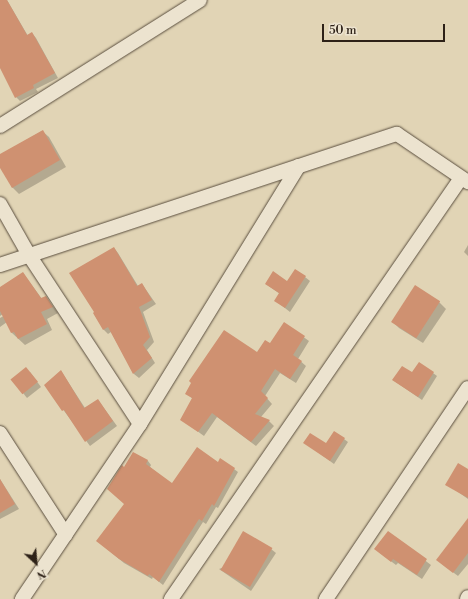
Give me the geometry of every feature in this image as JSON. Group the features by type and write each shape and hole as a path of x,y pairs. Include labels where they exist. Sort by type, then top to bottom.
{"street":[{"path":"0,126 200,0"},
{"path":"0,265 397,134 464,180 171,599"},
{"path":"22,599 140,424 299,166"},
{"path":"0,204 29,255 140,424"},
{"path":"326,599 468,388"},
{"path":"0,433 66,535"}],"building":[{"path":"0,0 7,0 27,35 32,32 55,73 33,85 34,88 15,98 0,68"},
{"path":"43,130 60,160 12,188 0,168 0,154"},
{"path":"114,247 137,286 142,283 152,300 139,307 150,337 143,345 152,358 133,374 108,327 103,330 93,313 94,312 69,273"},
{"path":"295,269 306,276 285,308 274,301 279,293 265,284 273,271 287,281"},
{"path":"23,272 41,298 46,296 53,307 41,312 47,324 18,339 14,332 11,333 0,311 0,287"},
{"path":"415,285 440,301 416,338 391,322"},
{"path":"284,322 305,336 293,355 302,361 290,379 275,369 261,391 268,398 255,414 270,420 251,442 212,413 198,432 180,420 192,398 185,394 191,383 189,381 224,330 257,352 265,340 270,343"},
{"path":"419,362 434,372 418,397 392,380 402,366 412,372"},
{"path":"26,367 38,382 22,394 10,380"},
{"path":"61,370 84,408 98,399 113,421 85,442 64,410 62,411 44,385"},
{"path":"334,431 345,438 330,461 303,443 310,433 326,443"},
{"path":"197,447 218,462 220,458 235,468 214,506 212,504 202,521 199,519 159,582 149,574 148,576 119,559 96,541 124,504 107,489 122,465 124,467 133,452 148,460 146,464 172,483"},
{"path":"458,463 468,469 468,498 445,485"},
{"path":"0,479 15,504 0,513"},
{"path":"468,518 468,553 453,573 436,560"},
{"path":"243,531 272,548 250,587 220,570"},
{"path":"388,531 427,559 417,575 393,559 391,562 374,549"}]}
